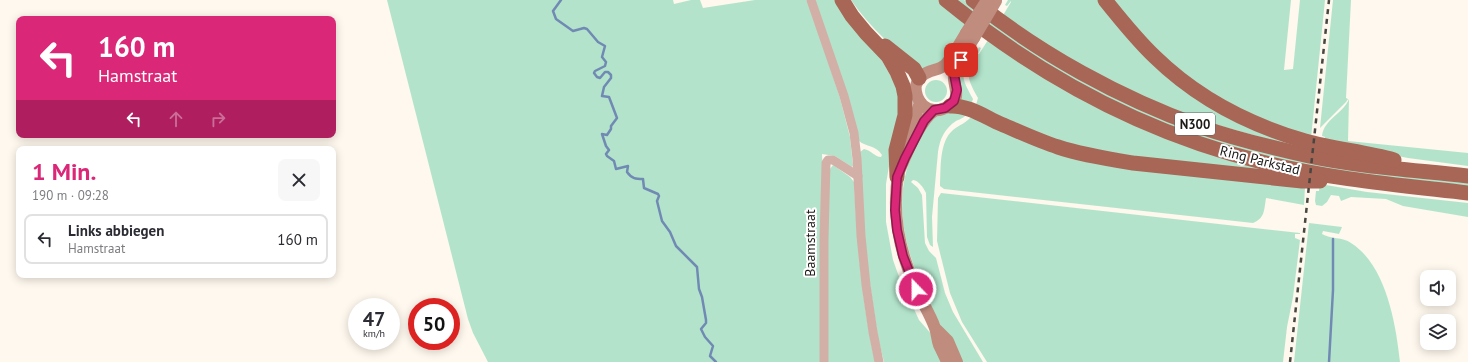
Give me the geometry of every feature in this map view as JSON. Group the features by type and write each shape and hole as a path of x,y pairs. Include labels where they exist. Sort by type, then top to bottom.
{"highway":[{"path":"842,0 852,16 888,56 897,72 904,91 905,115 896,150 897,177"},
{"name":"Ring Parkstad","path":"946,0 987,32 1052,75 1089,96 1163,131 1261,162 1330,176 1468,193"},
{"name":"Ring Parkstad","path":"973,0 1042,50 1098,82 1201,127 1248,141 1310,156 1357,164 1468,176"},
{"name":"N300","path":"1105,0 1139,40 1168,69 1194,89 1236,115 1281,134 1306,141 1381,156 1446,173"},
{"path":"866,33 905,61 914,69 919,78"},
{"name":"N300","path":"950,106 961,106 972,110 1058,147 1133,163 1302,181 1375,182"}],"main road":[{"path":"970,35 955,71 954,77 957,90 956,96 950,106 941,110 926,108 920,102 916,93 916,85 919,78 925,73 945,66 970,35 993,0"},
{"path":"920,102 903,146 897,177 895,199 896,221 903,256 916,289 934,327 947,362"},
{"path":"897,177 916,134 924,121 934,110"},
{"path":"934,327 948,342 957,362"}],"street":[{"path":"811,0 849,114 856,145 861,236 869,314 879,362"},
{"name":"Baamstraat","path":"824,362 824,240 826,163 828,160 833,160 858,176"}],"green space":[{"path":"387,0 673,0 674,4 691,0 700,0 703,8 755,0 808,1 840,98 850,137 853,166 852,167 835,156 822,154 823,179 820,362 488,362 473,333 468,319"},
{"path":"815,0 839,0 874,46 901,95 886,184 886,222 893,260 898,274 919,320 933,336 944,362 884,362 878,338 865,250 860,152 864,149 879,157 882,155 877,149 859,141"},
{"path":"851,0 938,0 966,23 947,59 922,71 893,47 875,29"},
{"path":"952,0 964,0 997,25 1176,122 1468,181 1468,188 1366,177 1272,160 1180,132 1079,86"},
{"path":"1008,0 1101,0 1154,60 1307,150 1203,121 1099,78 1002,17 1011,2 1007,6 1005,5"},
{"path":"1110,0 1291,0 1284,70 1293,69 1300,0 1325,0 1311,138 1278,130 1182,76"},
{"path":"1333,0 1351,0 1346,98 1348,99 1320,128"},
{"path":"988,40 1051,80 1305,177 1075,149 975,108 978,98 971,84 968,72 971,61 979,47 981,48 978,54"},
{"path":"967,58 963,75 965,84 973,99 971,105 959,100 959,72"},
{"path":"932,80 940,80 947,87 947,95 940,102 932,102 925,95 925,87"},
{"path":"1349,99 1348,141 1468,153 1468,166 1408,158 1325,142 1325,137 1322,136 1323,130 1326,125 1343,109"},
{"path":"951,111 967,114 948,127 940,143 932,217 933,247 930,245 927,237 926,193 917,182 913,180 911,182 918,188 922,195 925,243 929,251 936,258 945,293 953,312 983,362 960,362 934,314 923,289 905,237 902,210 904,184 911,157 921,136 934,117"},
{"path":"971,117 1021,136 1305,187 1304,205 1266,198 1262,216 1253,223 944,189 940,186 941,164 945,141 953,130"},
{"path":"833,165 850,177 854,182 861,273 870,340 875,362 826,362 827,173"},
{"path":"1320,184 1367,192 1468,203 1468,217 1403,206 1386,199 1351,197 1341,201 1339,196 1331,195 1327,202 1322,206 1316,205 1316,191 1319,191"},
{"path":"941,193 1300,233 1295,234 1295,238 1300,240 1283,362 987,362 962,322 950,293 937,241 938,198"},
{"path":"1309,223 1342,227 1339,234 1323,231 1322,234 1348,241 1363,253 1373,266 1381,280 1392,313 1396,330 1400,362 1294,362"}],"waterway":[{"path":"561,0 553,11 556,19 573,31 584,28 587,29 598,42 605,46 602,57 606,62 605,66 594,73 600,78 605,72 608,72 611,75 611,78 604,87 602,96 609,97 617,118 607,135 602,134 609,150 606,154 614,161 616,169 628,166 627,172 632,177 636,179 643,179 644,188 658,194 659,196 657,201 662,221 670,232 676,246 697,267 699,289 706,320 706,323 701,329 705,337 713,346 710,356 716,362"},
{"path":"1329,362 1333,290 1333,239"}],"railway":[{"path":"1290,362 1329,0"}],"route":[{"path":"916,289 903,256 897,230 895,210 897,177 916,134 924,121 934,110 941,110 950,106 954,101 957,90 954,74 961,60"}]}
